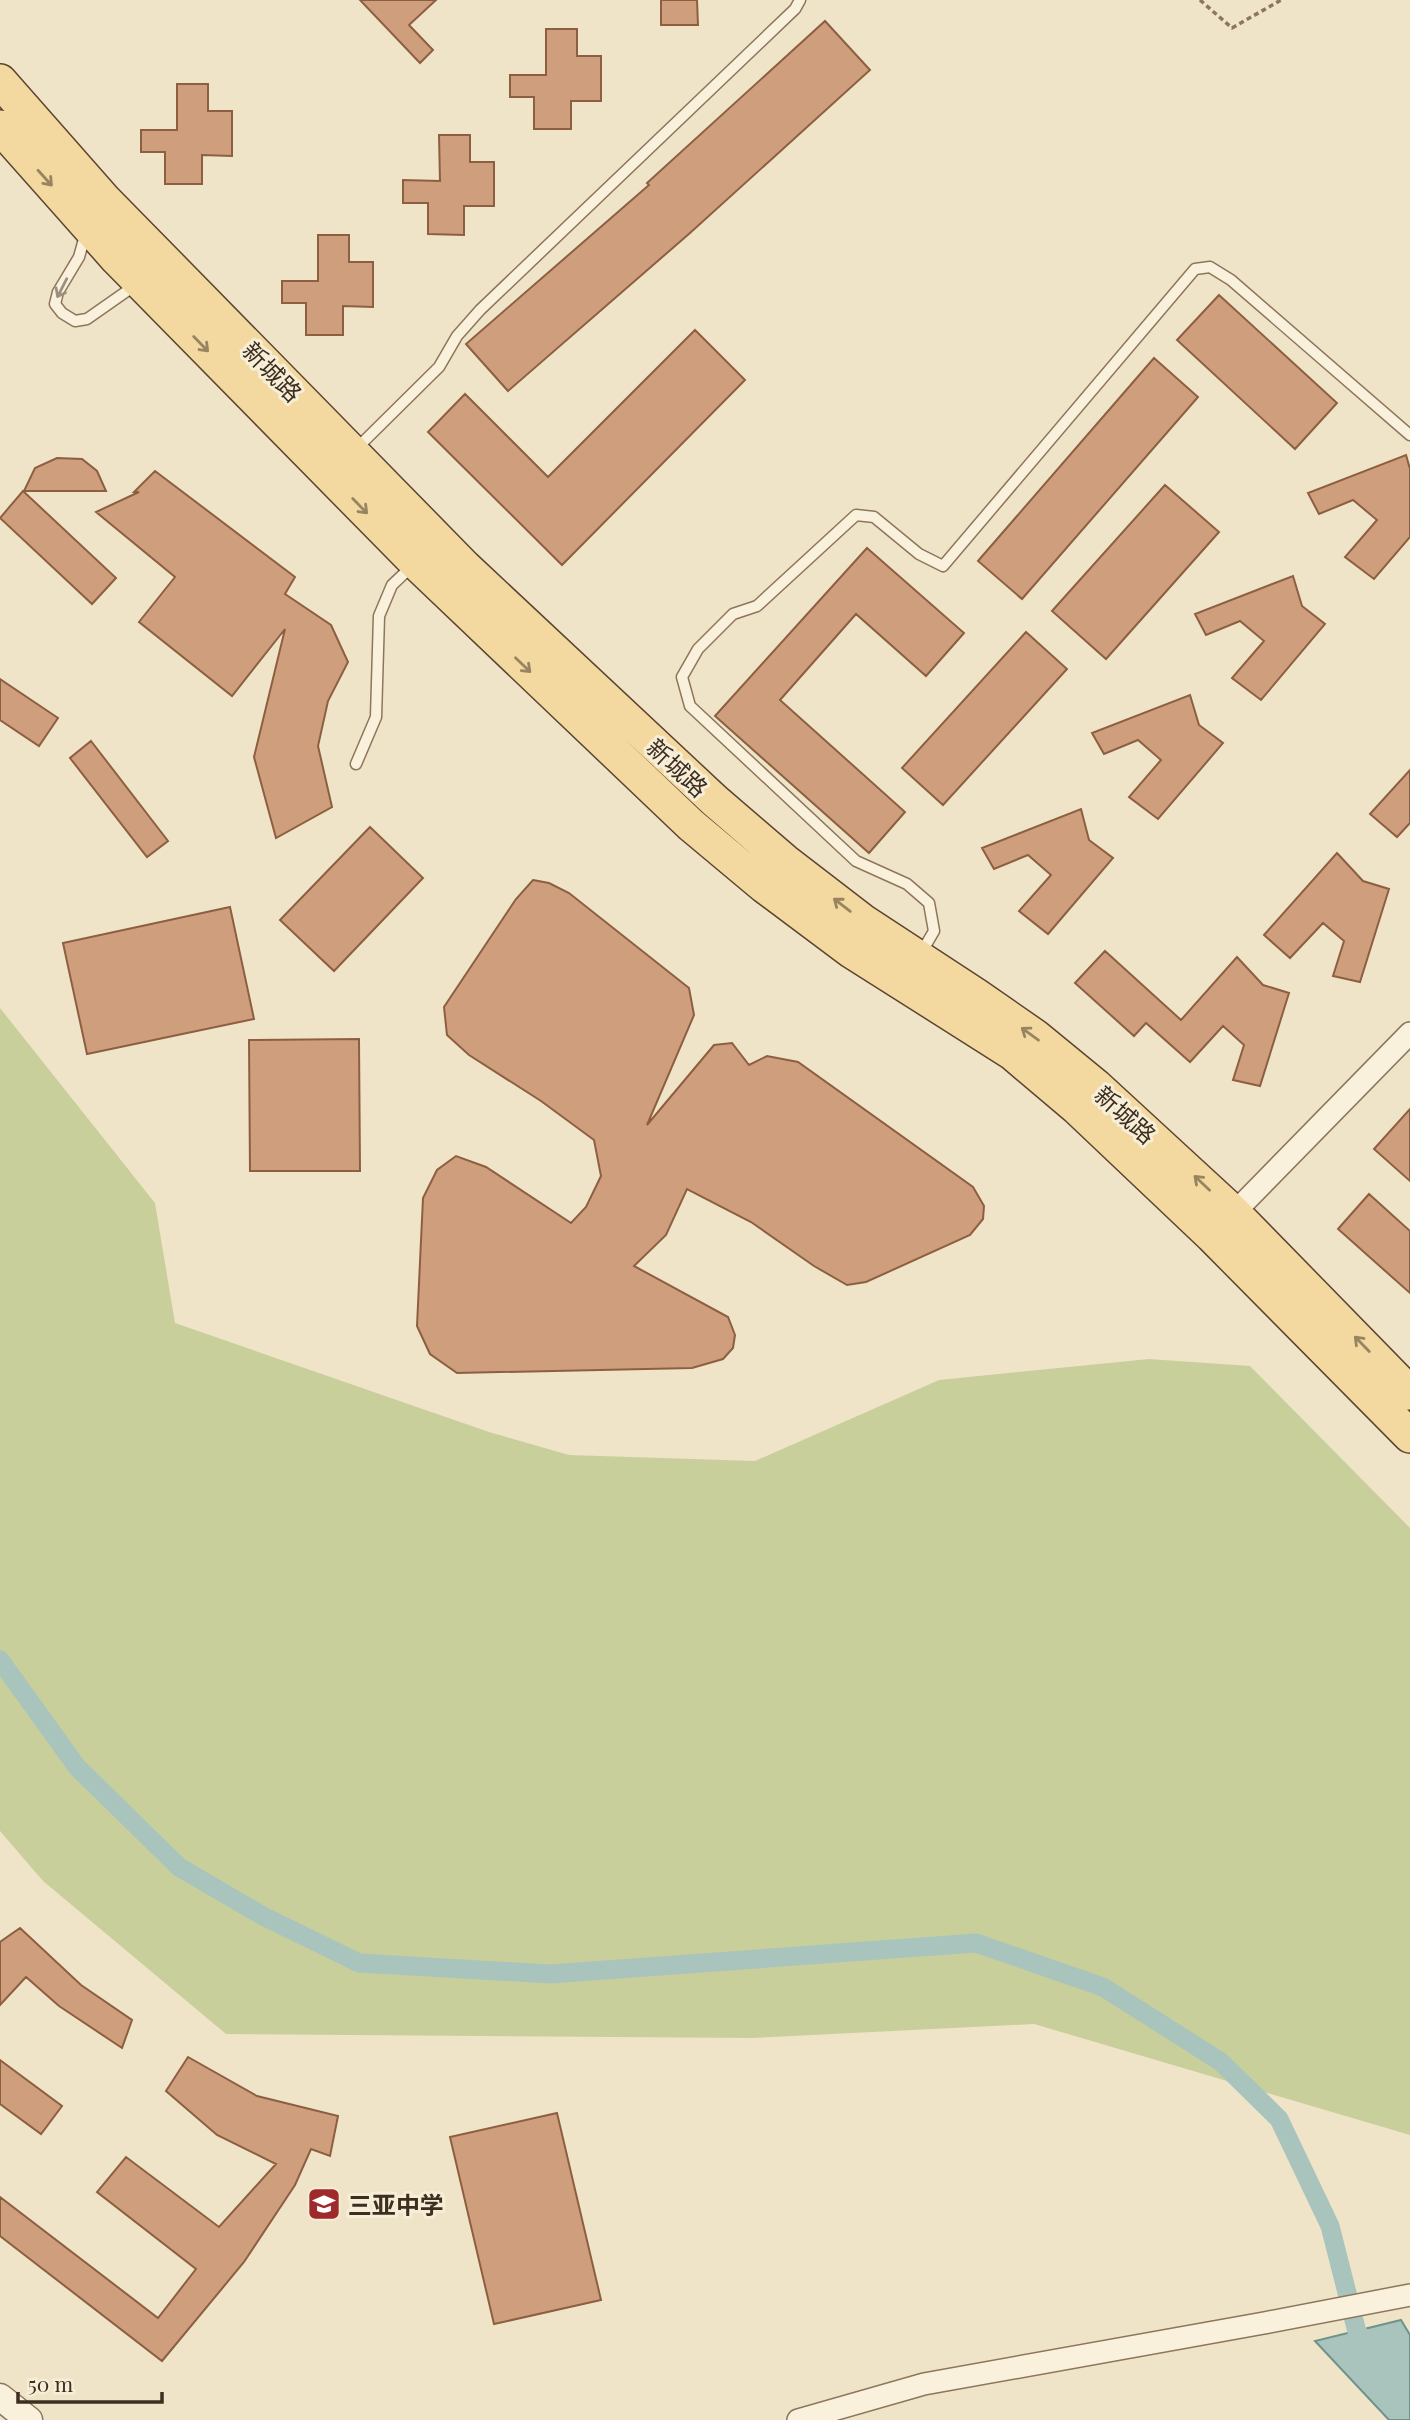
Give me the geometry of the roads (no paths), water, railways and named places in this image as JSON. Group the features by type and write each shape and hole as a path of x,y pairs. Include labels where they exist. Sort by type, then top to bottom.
{"main road":[{"name":"新城路","path":"0,81 103,198 465,567 714,800 785,861 863,921 1035,1037 1086,1078 1223,1224 1410,1436"},
{"name":"新城路","path":"0,127 140,282 416,563 712,842 764,886 851,951 1012,1053 1223,1224 1410,1393"}],"street":[{"path":"1223,1224 1410,1033"},
{"path":"799,2420 925,2384 1401,2296"},
{"path":"0,2398 29,2420"}],"lane":[{"path":"352,453 439,367 457,336 480,310 795,9 800,0"},
{"path":"88,226 79,257 58,292 55,304 62,313 75,321 86,319 140,282"},
{"path":"919,957 934,931 929,903 907,884 856,861 690,705 682,677 698,649 733,614 757,606 856,515 874,517 919,554 943,566 1195,269 1210,267 1231,280 1410,435"},
{"path":"356,764 376,717 379,616 392,585 416,563"}],"water":[{"path":"1401,2320 1410,2335 1410,2420 1389,2420 1315,2341"}],"waterway":[{"path":"0,1660 77,1767 179,1867 263,1916 359,1963 550,1974 976,1943 1103,1987 1221,2062 1279,2119 1330,2226 1357,2332 1374,2352"}],"place":[{"name":"三亚中学","path":"324,2204"}]}
